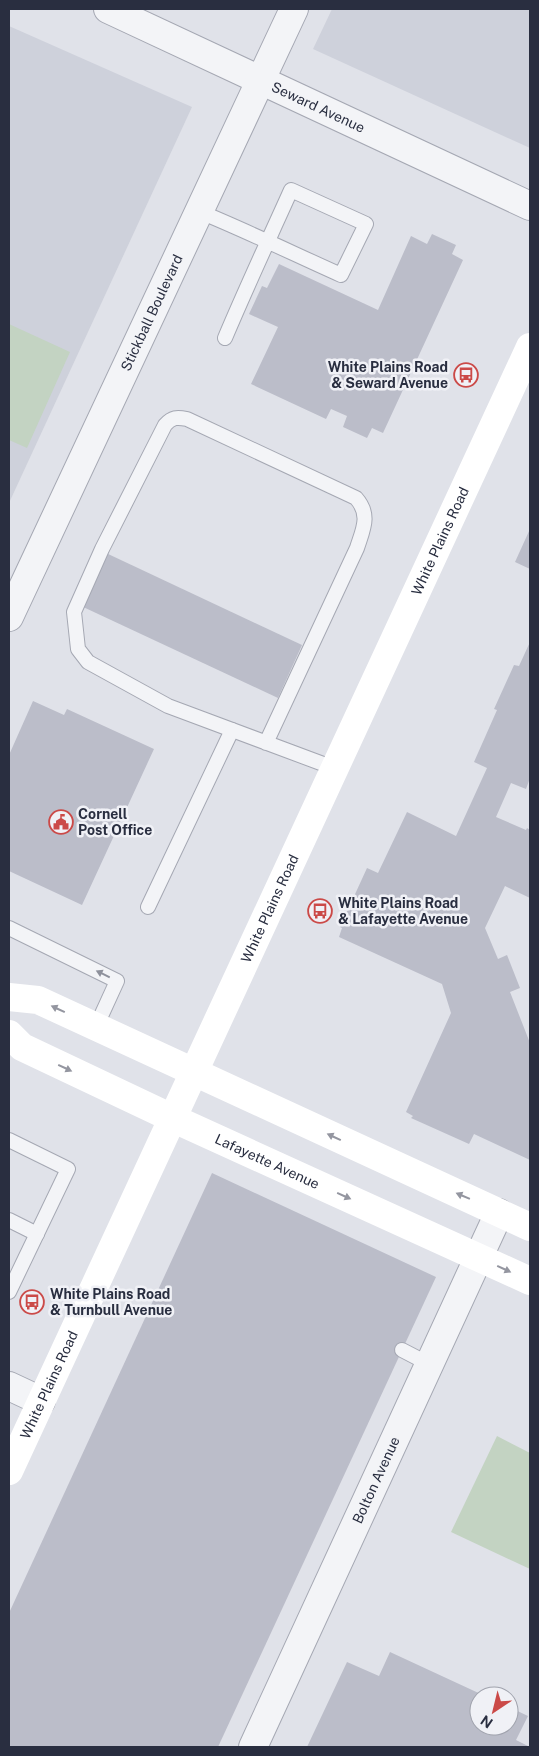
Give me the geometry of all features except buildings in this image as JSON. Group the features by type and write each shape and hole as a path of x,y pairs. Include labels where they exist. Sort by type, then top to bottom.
{"main road":[{"name":"White Plains Road","path":"9,1471 530,347"},
{"path":"9,997 38,1000 530,1227"},
{"name":"Lafayette Avenue","path":"9,1037 22,1047 172,1118 530,1281"}],"street":[{"name":"Seward Avenue","path":"108,9 530,206"},
{"name":"Stickball Boulevard","path":"9,617 294,9"},
{"name":"Bolton Avenue","path":"253,1747 499,1213"},
{"path":"9,1386 41,1401"}],"lane":[{"path":"198,211 231,224 268,242 341,275 366,224 291,190 268,242 242,299 226,338"},
{"path":"266,743 357,548 365,521 363,506 356,498 187,419 178,417 170,420 165,425 102,549 74,612 78,649 88,662 168,706 266,743 334,768"},
{"path":"148,907 232,730"},
{"path":"9,928 117,981 96,1027"},
{"path":"9,1292 68,1168 10,1144"},
{"path":"9,1220 37,1234"},
{"path":"402,1350 429,1364"}],"shaded area":[{"path":"332,9 530,9 530,148 313,49"},
{"path":"9,26 192,107 9,503"}],"green space":[{"path":"9,324 70,352 27,448 9,440"},
{"path":"497,1436 530,1453 530,1569 451,1532"}],"place":[{"name":"White Plains Road & Seward Avenue","path":"466,375"},
{"name":"Cornell Post Office","path":"61,822"},
{"name":"White Plains Road & Lafayette Avenue","path":"320,911"},
{"name":"White Plains Road & Turnbull Avenue","path":"32,1302"}]}
